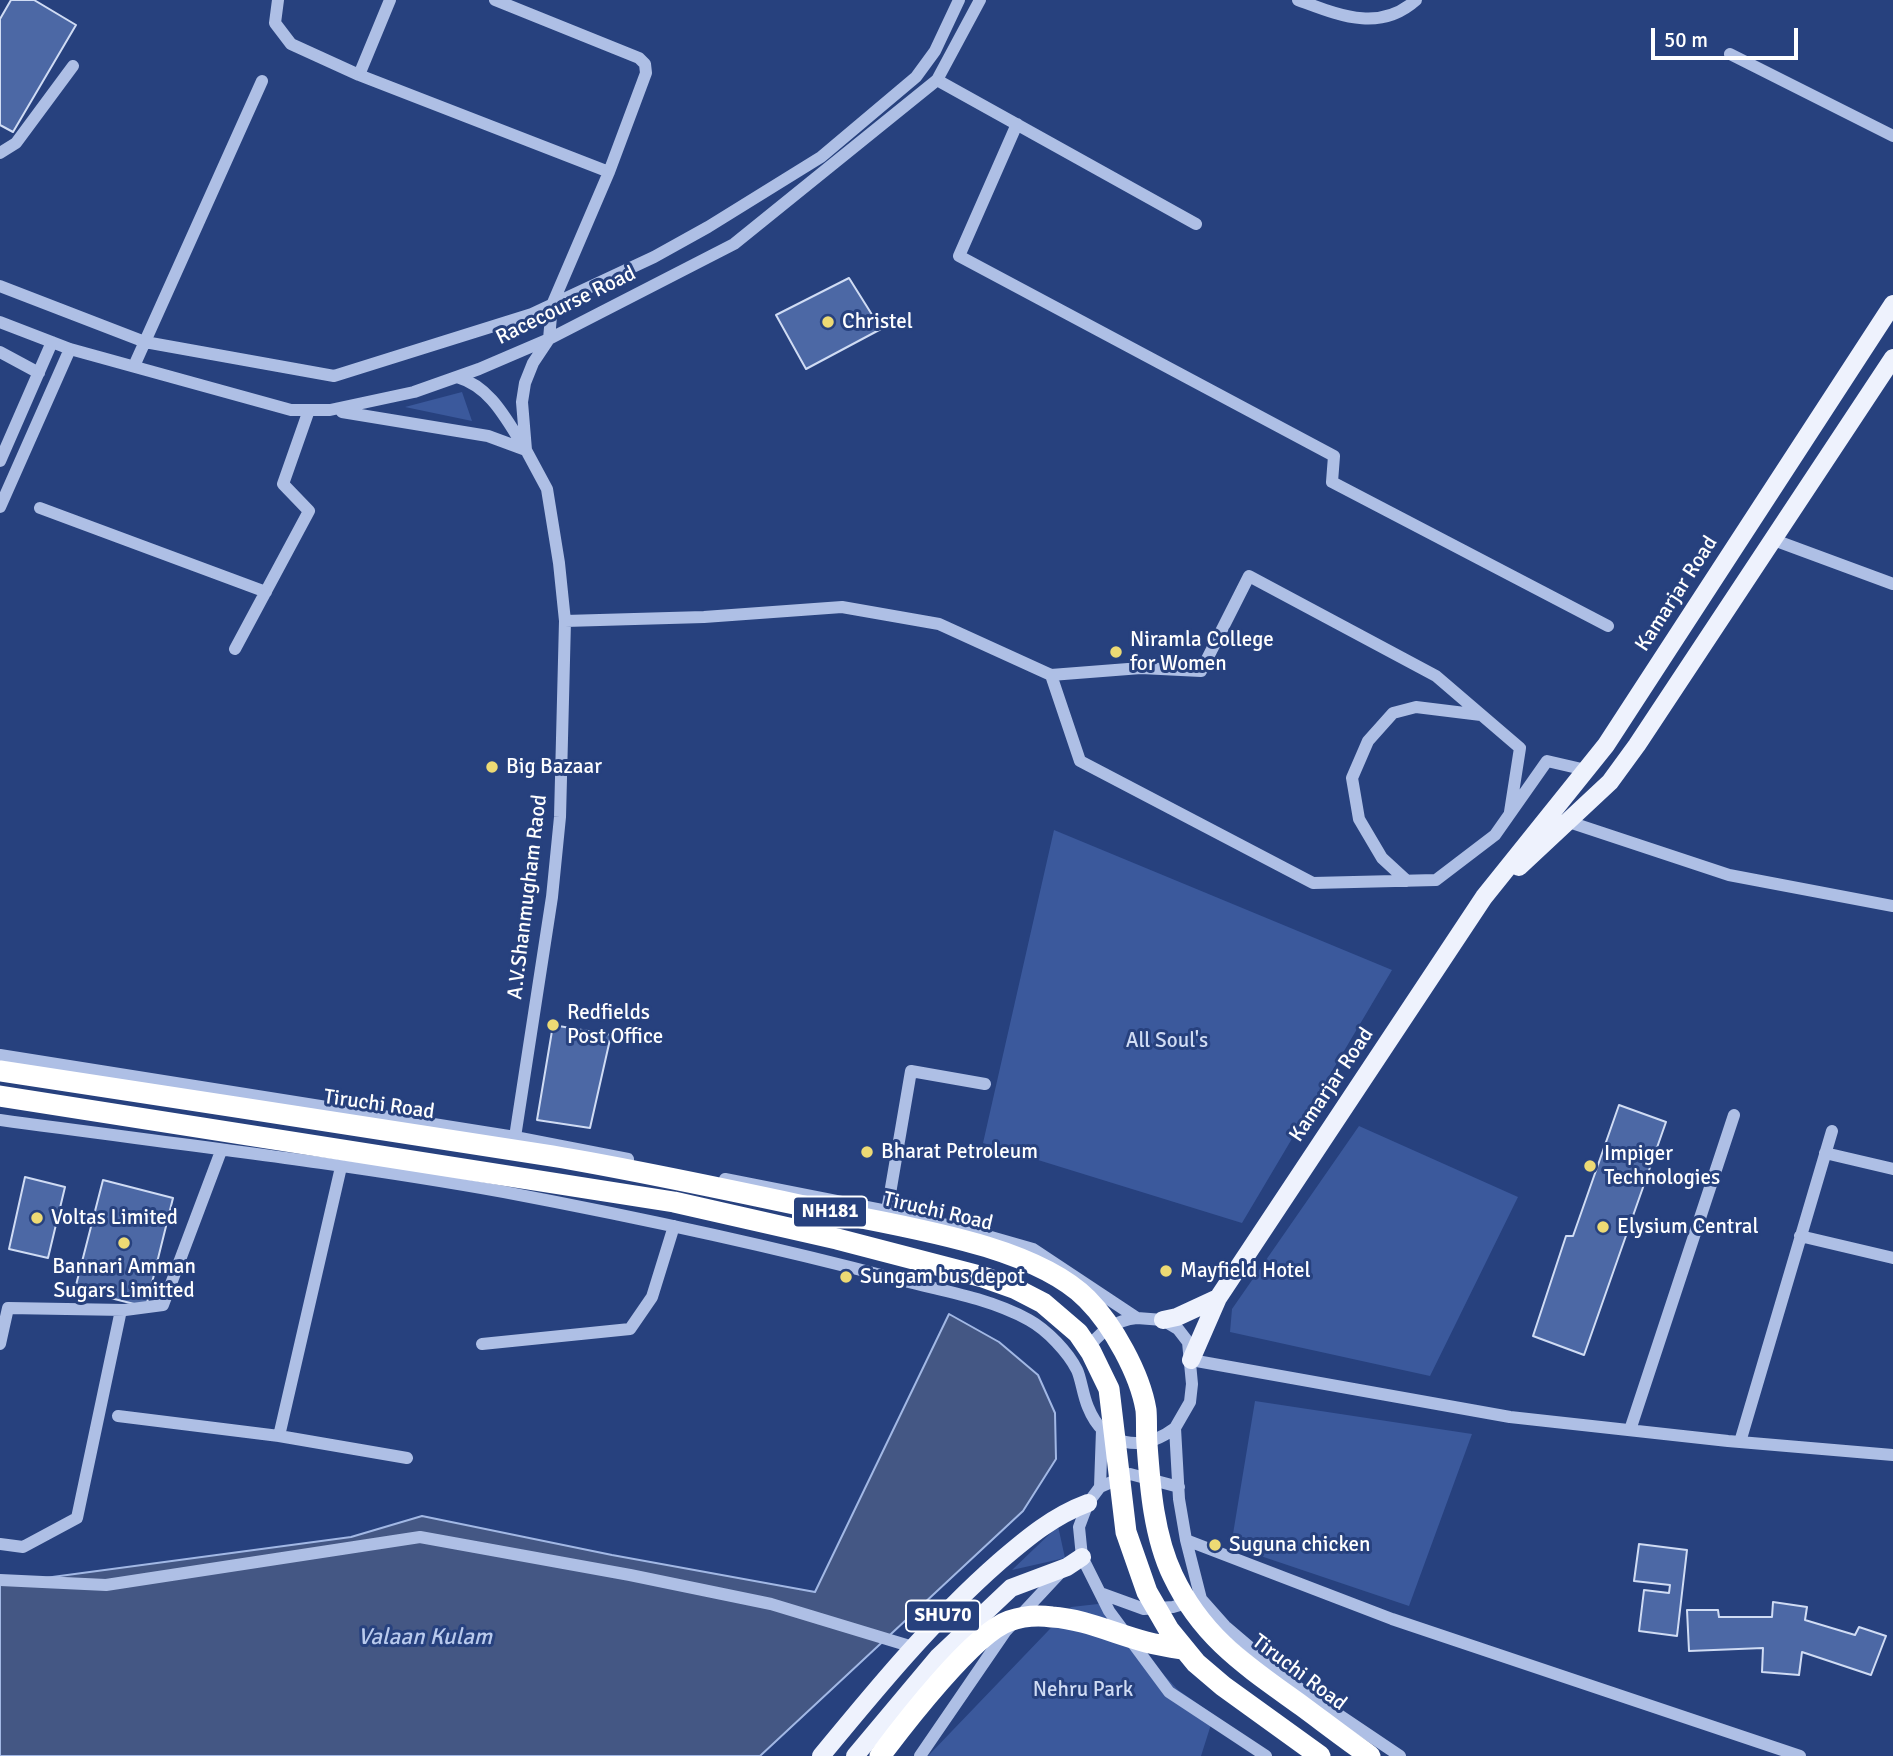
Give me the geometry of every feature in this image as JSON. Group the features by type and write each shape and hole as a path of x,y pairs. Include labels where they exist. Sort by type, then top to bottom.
{"highway":[{"name":"Tiruchi Road","path":"0,1071 554,1156 675,1178 986,1247 1065,1280 1089,1301 1110,1327 1125,1353 1140,1390 1146,1409 1147,1447 1157,1531 1171,1574 1192,1613 1243,1664 1370,1756"},
{"name":"NH181","path":"0,1096 674,1202 837,1239 983,1277 1014,1288 1043,1303 1078,1333 1091,1352 1109,1389 1126,1532 1147,1592 1182,1649 1223,1686 1320,1756"},
{"path":"880,1756 913,1713 981,1640 1007,1621 1032,1616 1055,1617 1182,1649"}],"main road":[{"name":"Kamarjar Road","path":"1191,1360 1218,1298 1484,897 1606,745 1893,304"},
{"name":"Kamarjar Road","path":"1484,897 1569,821 1617,773 1893,358"},
{"path":"1163,1320 1177,1317 1218,1298"},
{"name":"SHU70","path":"821,1756 913,1647 977,1582 1033,1533 1066,1511 1088,1503"},
{"name":"SHU70","path":"855,1756 938,1657 1011,1588 1075,1562"}],"street":[{"path":"278,0 275,23 291,44 359,75 609,172"},
{"path":"359,75 390,0"},
{"path":"495,0 639,58 645,64 646,74 609,172 552,305 550,339"},
{"path":"0,286 145,342 334,376 532,314 654,257 708,227 821,157 916,76 935,51 959,0"},
{"name":"Racecourse Road","path":"0,322 70,349 291,410 330,410 401,395 457,377 550,339 734,244 937,80 980,0"},
{"path":"1298,0 1347,18 1379,19 1406,9 1416,0"},
{"path":"1730,54 1893,136"},
{"path":"0,153 16,143 73,66"},
{"path":"937,80 1196,224"},
{"path":"134,366 262,81"},
{"path":"1017,124 959,256 1334,456 1332,482 1608,626"},
{"name":"A.V.Shanmugham Raod","path":"515,1137 552,897 559,830 565,621 547,489 526,450 522,402 525,383 533,363 550,339"},
{"path":"0,461 52,342"},
{"path":"0,506 70,349"},
{"path":"0,352 38,373"},
{"path":"457,377 482,388 495,402 526,450"},
{"path":"235,649 309,511 283,484 309,410"},
{"path":"330,410 488,436 526,450"},
{"path":"40,508 266,592"},
{"path":"1774,540 1893,583"},
{"path":"565,621 704,617 842,607 939,624 1051,675 1141,668 1201,671 1249,576 1436,676 1520,748 1509,815"},
{"path":"1051,675 1080,761 1313,883 1436,880 1495,835 1547,761 1586,770"},
{"path":"1407,881 1382,858 1359,819 1352,778 1368,741 1393,713 1416,707 1482,715"},
{"path":"1569,821 1729,876 1893,906"},
{"path":"0,1055 515,1137 887,1211 1033,1249 1137,1318"},
{"path":"887,1211 911,1071 985,1084"},
{"path":"1630,1430 1734,1115"},
{"name":"NH181","path":"0,1120 502,1192 674,1226 836,1263 981,1301 1031,1321 1059,1346 1079,1372 1081,1390 1089,1410 1102,1430"},
{"path":"1740,1442 1832,1131"},
{"path":"0,1344 8,1308 121,1310 163,1305 221,1151"},
{"path":"1825,1153 1893,1169"},
{"path":"279,1436 341,1167"},
{"path":"482,1344 630,1329 652,1297 674,1226"},
{"path":"1800,1236 1893,1258"},
{"path":"0,1544 23,1547 77,1518 121,1310"},
{"path":"1079,1372 1083,1357 1100,1334 1123,1319 1163,1320 1178,1329 1188,1342 1192,1384 1190,1402 1175,1428 1161,1438 1143,1444 1126,1442 1102,1430 1100,1487"},
{"path":"1191,1360 1489,1414 1740,1442 1893,1455"},
{"path":"118,1416 279,1436 407,1458"},
{"path":"1175,1428 1186,1540 1201,1599 1225,1626 1293,1684 1400,1756"},
{"path":"920,1756 1005,1632 1049,1583 1075,1562 1079,1527 1088,1503 1100,1487 1130,1474 1179,1487"},
{"path":"0,1580 106,1585 420,1537 771,1604 913,1647"},
{"path":"1186,1540 1392,1619 1800,1756"},
{"path":"1075,1562 1169,1692 1266,1756"},
{"path":"1100,1593 1144,1609 1173,1607 1201,1599"}],"green space":[{"path":"462,392 472,421 405,407"},
{"name":"All Soul's","path":"1054,830 1392,970 1242,1223 983,1143"},
{"path":"1359,1126 1518,1197 1430,1376 1230,1332 1232,1309"},
{"path":"1255,1401 1472,1434 1409,1606 1231,1546"},
{"path":"1058,1526 1065,1558 1012,1570"},
{"name":"Nehru Park","path":"1107,1603 1134,1643 1178,1690 1214,1715 1201,1756 928,1756 1071,1607"}],"water":[{"name":"Valaan Kulam","path":"949,1314 999,1342 1038,1375 1055,1413 1056,1459 1023,1511 760,1756 0,1756 0,1584 351,1537 422,1516 612,1555 815,1592"}],"building":[{"path":"11,0 34,0 76,25 13,132 0,125 0,19"},
{"name":"Christel","path":"849,278 881,329 806,369 776,315"},
{"path":"553,1025 611,1035 590,1128 537,1120"},
{"name":"Elysium Central","path":"1619,1105 1666,1122 1584,1355 1533,1336 1566,1236 1573,1236"},
{"name":"Voltas Limited","path":"25,1177 65,1187 48,1258 9,1249"},
{"name":"Bannari Amman Sugars Limitted","path":"103,1180 173,1198 146,1307 75,1289"},
{"path":"1639,1544 1687,1550 1677,1636 1639,1631 1644,1590 1669,1593 1670,1585 1634,1581"},
{"path":"1773,1602 1807,1607 1805,1620 1855,1635 1859,1627 1886,1636 1871,1675 1802,1652 1799,1675 1762,1672 1763,1648 1689,1651 1687,1610 1718,1610 1719,1617 1772,1617"}],"place":[{"name":"Christel","path":"828,322"},
{"name":"Niramla College for Women","path":"1116,652"},
{"name":"Big Bazaar","path":"492,767"},
{"name":"Redfields Post Office","path":"553,1025"},
{"name":"Bharat Petroleum","path":"867,1152"},
{"name":"Impiger Technologies","path":"1590,1166"},
{"name":"Voltas Limited","path":"37,1218"},
{"name":"Elysium Central","path":"1603,1227"},
{"name":"Bannari Amman Sugars Limitted","path":"124,1243"},
{"name":"Mayfield Hotel","path":"1166,1271"},
{"name":"Sungam bus depot","path":"846,1277"},
{"name":"Suguna chicken","path":"1215,1545"}]}
